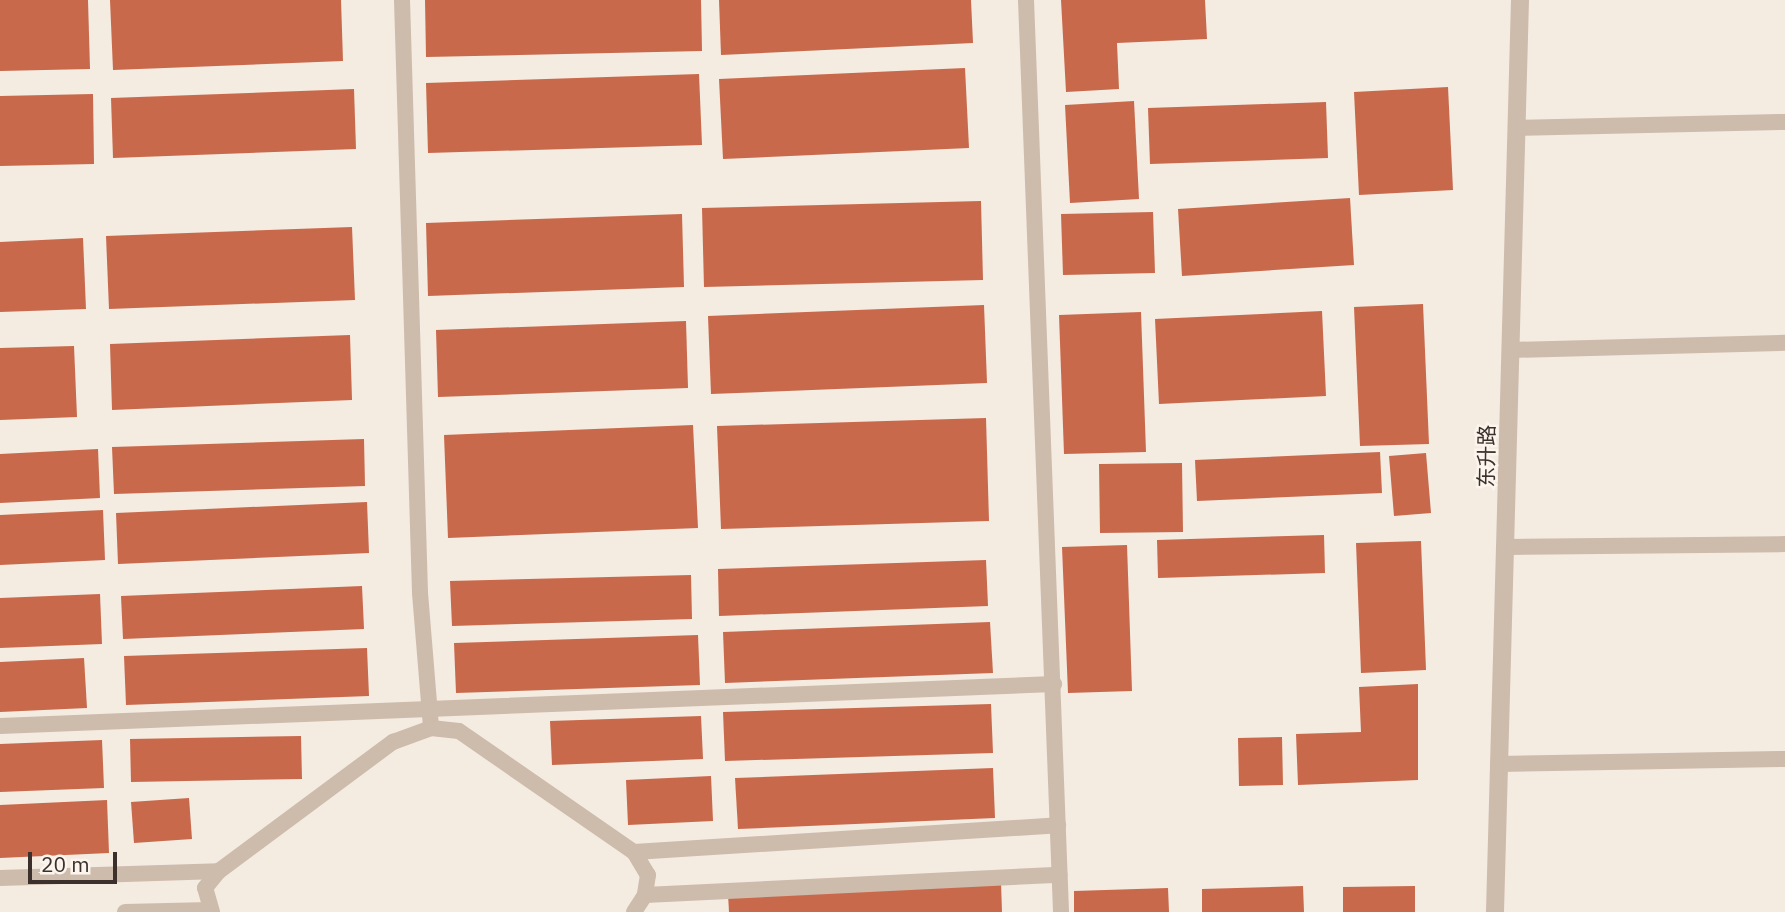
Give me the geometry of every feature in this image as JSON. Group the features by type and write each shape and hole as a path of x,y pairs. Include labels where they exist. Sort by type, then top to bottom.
{"street":[{"name":"东升路","path":"1495,912 1520,0"}],"lane":[{"path":"402,0 420,593 431,728"},
{"path":"1026,0 1061,912"},
{"path":"1518,128 1785,122"},
{"path":"1511,350 1785,343"},
{"path":"1507,547 1785,544"},
{"path":"0,726 1054,684"},
{"path":"125,912 211,911 205,888 219,871 393,742 431,728 459,731 634,852 648,875 645,895 634,912"},
{"path":"1498,764 1785,759"},
{"path":"634,852 1058,825"},
{"path":"0,878 219,871"},
{"path":"645,895 1060,875"}],"building":[{"path":"0,0 88,0 90,69 0,71"},
{"path":"110,0 341,0 343,61 113,70"},
{"path":"425,0 701,0 702,51 426,57"},
{"path":"719,0 971,0 973,43 721,55"},
{"path":"1061,0 1205,0 1207,39 1117,43 1119,89 1066,92"},
{"path":"965,68 969,148 723,159 719,79"},
{"path":"699,74 702,145 428,153 426,83"},
{"path":"1448,87 1453,190 1359,195 1354,92"},
{"path":"354,89 356,149 113,158 111,98"},
{"path":"93,94 94,164 0,166 0,96"},
{"path":"1134,101 1139,199 1070,203 1065,105"},
{"path":"1326,102 1328,158 1150,164 1148,108"},
{"path":"1350,198 1354,265 1182,276 1178,209"},
{"path":"981,201 983,280 704,287 702,208"},
{"path":"1153,212 1155,273 1063,275 1061,214"},
{"path":"682,214 684,287 428,296 426,223"},
{"path":"352,227 355,300 109,309 106,236"},
{"path":"83,238 86,309 0,312 0,242"},
{"path":"1423,304 1429,444 1360,446 1354,307"},
{"path":"984,305 987,383 711,394 708,316"},
{"path":"1322,311 1326,396 1159,404 1155,319"},
{"path":"1141,312 1146,452 1064,454 1059,315"},
{"path":"686,321 688,388 438,397 436,330"},
{"path":"350,335 352,400 112,410 110,344"},
{"path":"74,346 77,417 0,420 0,348"},
{"path":"986,418 989,521 721,529 717,426"},
{"path":"693,425 698,528 448,538 444,435"},
{"path":"364,439 365,486 114,494 112,447"},
{"path":"98,449 100,498 0,503 0,454"},
{"path":"1380,452 1382,493 1197,501 1195,460"},
{"path":"1426,453 1431,513 1394,516 1389,456"},
{"path":"1182,463 1183,532 1100,533 1099,464"},
{"path":"367,502 369,553 118,564 116,513"},
{"path":"103,510 105,560 0,565 0,515"},
{"path":"1324,535 1325,573 1158,578 1157,540"},
{"path":"1421,541 1426,670 1361,673 1356,543"},
{"path":"1127,545 1132,691 1068,693 1062,547"},
{"path":"986,560 988,606 719,616 718,569"},
{"path":"691,575 692,619 452,626 450,581"},
{"path":"362,586 364,629 123,639 121,596"},
{"path":"100,594 102,644 0,648 0,598"},
{"path":"990,622 993,673 725,683 723,632"},
{"path":"698,635 700,685 456,693 454,643"},
{"path":"367,648 369,696 126,705 124,656"},
{"path":"84,658 87,708 0,712 0,662"},
{"path":"1418,684 1418,780 1298,785 1296,734 1361,732 1359,687"},
{"path":"991,704 993,753 725,761 723,712"},
{"path":"701,716 703,759 552,765 550,721"},
{"path":"301,736 302,779 131,782 130,739"},
{"path":"1282,737 1283,785 1239,786 1238,738"},
{"path":"102,740 104,788 0,792 0,744"},
{"path":"993,768 995,818 738,829 735,778"},
{"path":"711,776 713,821 628,825 626,780"},
{"path":"189,798 192,839 134,843 131,802"},
{"path":"107,800 109,853 0,858 0,805"},
{"path":"1001,882 1002,912 729,912 728,894"},
{"path":"1303,886 1304,912 1202,912 1202,889"},
{"path":"1415,886 1415,912 1343,912 1343,887"},
{"path":"1168,888 1169,912 1074,912 1074,891"}]}
